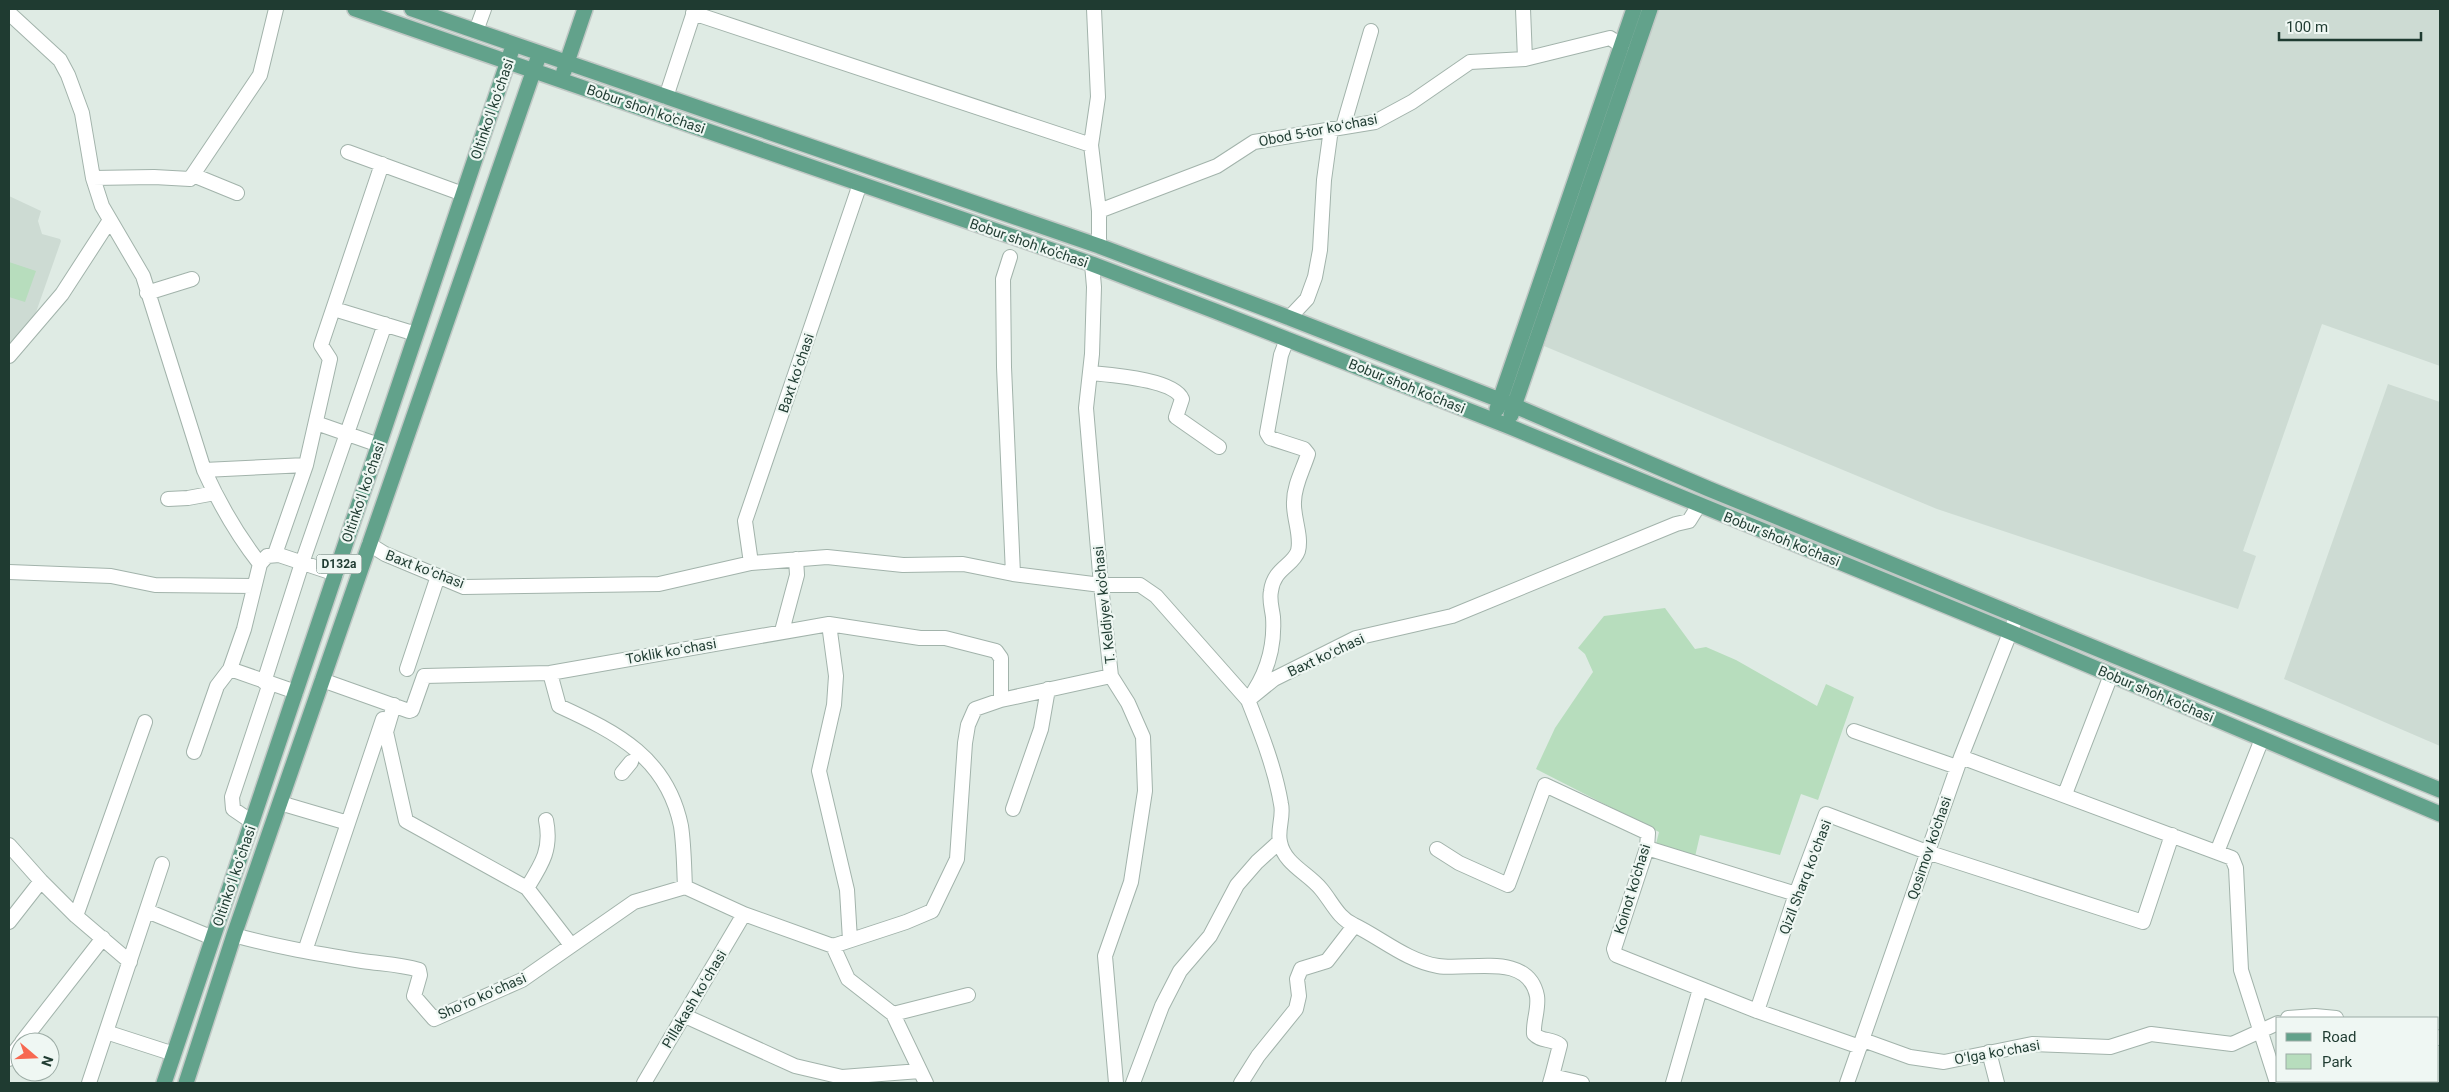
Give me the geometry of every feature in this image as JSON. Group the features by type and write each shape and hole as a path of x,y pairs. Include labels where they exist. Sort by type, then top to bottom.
{"main road":[{"name":"Bobur shoh ko'chasi","path":"355,9 1092,264 1287,339 1500,423 2010,632 2440,814"},
{"name":"Bobur shoh ko'chasi","path":"412,9 1098,246 1289,318 1508,403 1700,485 2440,790"},
{"path":"525,94 539,83 561,80 585,9"},
{"path":"1508,403 1634,9"},
{"path":"1500,423 1632,64 1650,9"},
{"name":"Oltinkoʻl koʻchasi","path":"164,1083 514,44"},
{"name":"Oltinkoʻl koʻchasi","path":"186,1083 234,935 540,53"},
{"path":"500,86 517,72 567,62"}],"street":[{"path":"92,178 154,177 190,179 260,74 276,9"},
{"path":"476,31 484,9"},
{"path":"1094,9 1098,97 1091,145 1099,211 1098,246"},
{"path":"1523,9 1524,59"},
{"path":"666,97 694,11 1091,145"},
{"path":"9,13 60,60 82,113 92,178 102,206 143,276 204,470 214,493 260,564"},
{"path":"1289,318 1307,299 1315,278 1320,250 1324,180 1337,128 1371,31"},
{"name":"Obod 5-tor koʻchasi","path":"1099,211 1217,166 1254,142 1375,122 1412,102 1470,62 1524,59 1610,38 1619,52 1632,64"},
{"path":"348,152 463,194"},
{"path":"275,554 306,465 316,423 330,359 321,345 382,164"},
{"path":"193,175 237,192"},
{"name":"Baxt koʻchasi","path":"752,563 745,521 860,184"},
{"path":"9,356 62,294 110,220"},
{"path":"1010,257 1003,278 1004,366 1014,574"},
{"name":"T. Keldiyev ko'chasi","path":"1092,264 1094,287 1090,373 1086,408 1101,585 1112,676 1128,703 1143,737 1145,791 1131,882 1105,956 1116,1083"},
{"path":"147,292 192,279"},
{"path":"334,308 416,334"},
{"path":"252,822 233,809 232,797 302,562 385,324"},
{"path":"1287,339 1281,355 1267,432 1270,438 1304,448 1308,454 1294,500 1298,549 1295,557 1278,572 1273,583 1270,597 1272,631 1267,665 1262,680 1248,700 1264,742 1282,806 1280,842 1293,865 1320,888 1335,910 1354,926 1366,930 1417,960 1439,966 1498,966 1518,970 1528,978 1535,989 1538,1003 1534,1034 1537,1038 1556,1042 1560,1045 1551,1080 1582,1083"},
{"path":"1090,373 1134,376 1176,392 1182,400 1176,418 1219,447"},
{"path":"316,423 379,445"},
{"path":"204,470 306,465"},
{"path":"168,499 188,498 214,493"},
{"name":"Baxt koʻchasi","path":"369,544 385,554 464,587 659,584 752,563 827,557 903,565 963,564 1014,574 1101,585 1140,584 1156,596 1248,700 1274,679 1356,638 1459,613 1676,524 1689,521 1699,506"},
{"path":"194,752 217,686 230,669 244,629 260,564 267,556 275,554 336,574"},
{"path":"782,630 797,575 796,559"},
{"path":"9,572 110,576 155,585 254,586"},
{"path":"407,669 438,576"},
{"name":"Qosimov ko'chasi","path":"1847,1083 1959,762 2017,616"},
{"path":"829,624 836,676 834,705 819,772 847,890 850,940"},
{"name":"Toklik koʻchasi","path":"322,680 409,711 412,710 424,676 550,673 782,630 829,624 920,638 945,638 996,652 1001,658 1001,700"},
{"path":"230,669 296,692"},
{"path":"550,673 559,706 589,720 633,760 661,774 673,797 681,827 685,887 744,914 833,946 906,922 932,911 957,859 962,769 968,726 975,709 1001,700 1112,676"},
{"path":"2065,794 2111,675"},
{"path":"1013,809 1041,729 1048,689"},
{"path":"305,951 391,704"},
{"path":"391,704 386,732 406,821 527,888 571,945"},
{"path":"76,916 145,722"},
{"path":"1854,731 2065,794 2232,858 2236,868 2240,970 2276,1080"},
{"path":"2217,852 2262,739"},
{"name":"Koinot ko'chasi","path":"1437,849 1459,862 1508,885 1546,785 1648,833 1646,848 1614,949 1616,956 1757,1011 1861,1044"},
{"path":"280,803 348,823"},
{"name":"Qizil Sharq koʻchasi","path":"1757,1011 1796,894 1826,814 1927,852"},
{"path":"527,888 542,863 549,837 546,820"},
{"path":"1927,852 2143,922 2172,835"},
{"path":"1133,1083 1162,1006 1180,971 1210,936 1237,885 1257,862 1280,842"},
{"path":"9,845 76,916 130,962"},
{"path":"1646,848 1796,894"},
{"path":"89,1083 162,864"},
{"path":"9,922 41,881"},
{"name":"Shoʻro koʻchasi","path":"234,935 305,951 364,962 398,964 419,970 420,975 414,996 434,1019 522,980 634,902 685,887"},
{"path":"145,915 152,913 213,938"},
{"name":"Pillakash koʻchasi","path":"644,1083 744,914"},
{"path":"1240,1083 1258,1056 1296,1009 1299,996 1297,979 1301,968 1327,961 1354,926"},
{"path":"30,1032 103,938"},
{"path":"685,1016 795,1066 842,1077 923,1077 893,1014 848,979 833,946"},
{"path":"1673,1083 1700,989"},
{"path":"893,1014 968,996"},
{"path":"2302,1017 2326,1017"},
{"name":"Oʻlga koʻchasi","path":"1861,1044 1910,1057 1944,1062 2042,1043 2110,1047 2150,1034 2232,1044 2276,1024"},
{"path":"106,1032 174,1054"},
{"path":"1989,1052 1997,1083"}],"shaded area":[{"path":"1658,9 2440,9 2440,366 2322,324 2243,551 2256,556 2238,609 1937,509 1544,346"},
{"path":"9,196 41,211 38,221 42,234 60,239 61,241 34,318 9,348"},
{"path":"2388,384 2440,402 2440,746 2284,679"}],"green space":[{"path":"9,262 36,271 25,302 9,297"},
{"path":"1665,608 1695,649 1706,647 1736,660 1817,706 1826,684 1854,697 1818,800 1801,794 1780,855 1700,835 1694,861 1655,848 1659,832 1536,769 1555,728 1593,672 1585,654 1578,648 1604,616"}]}
